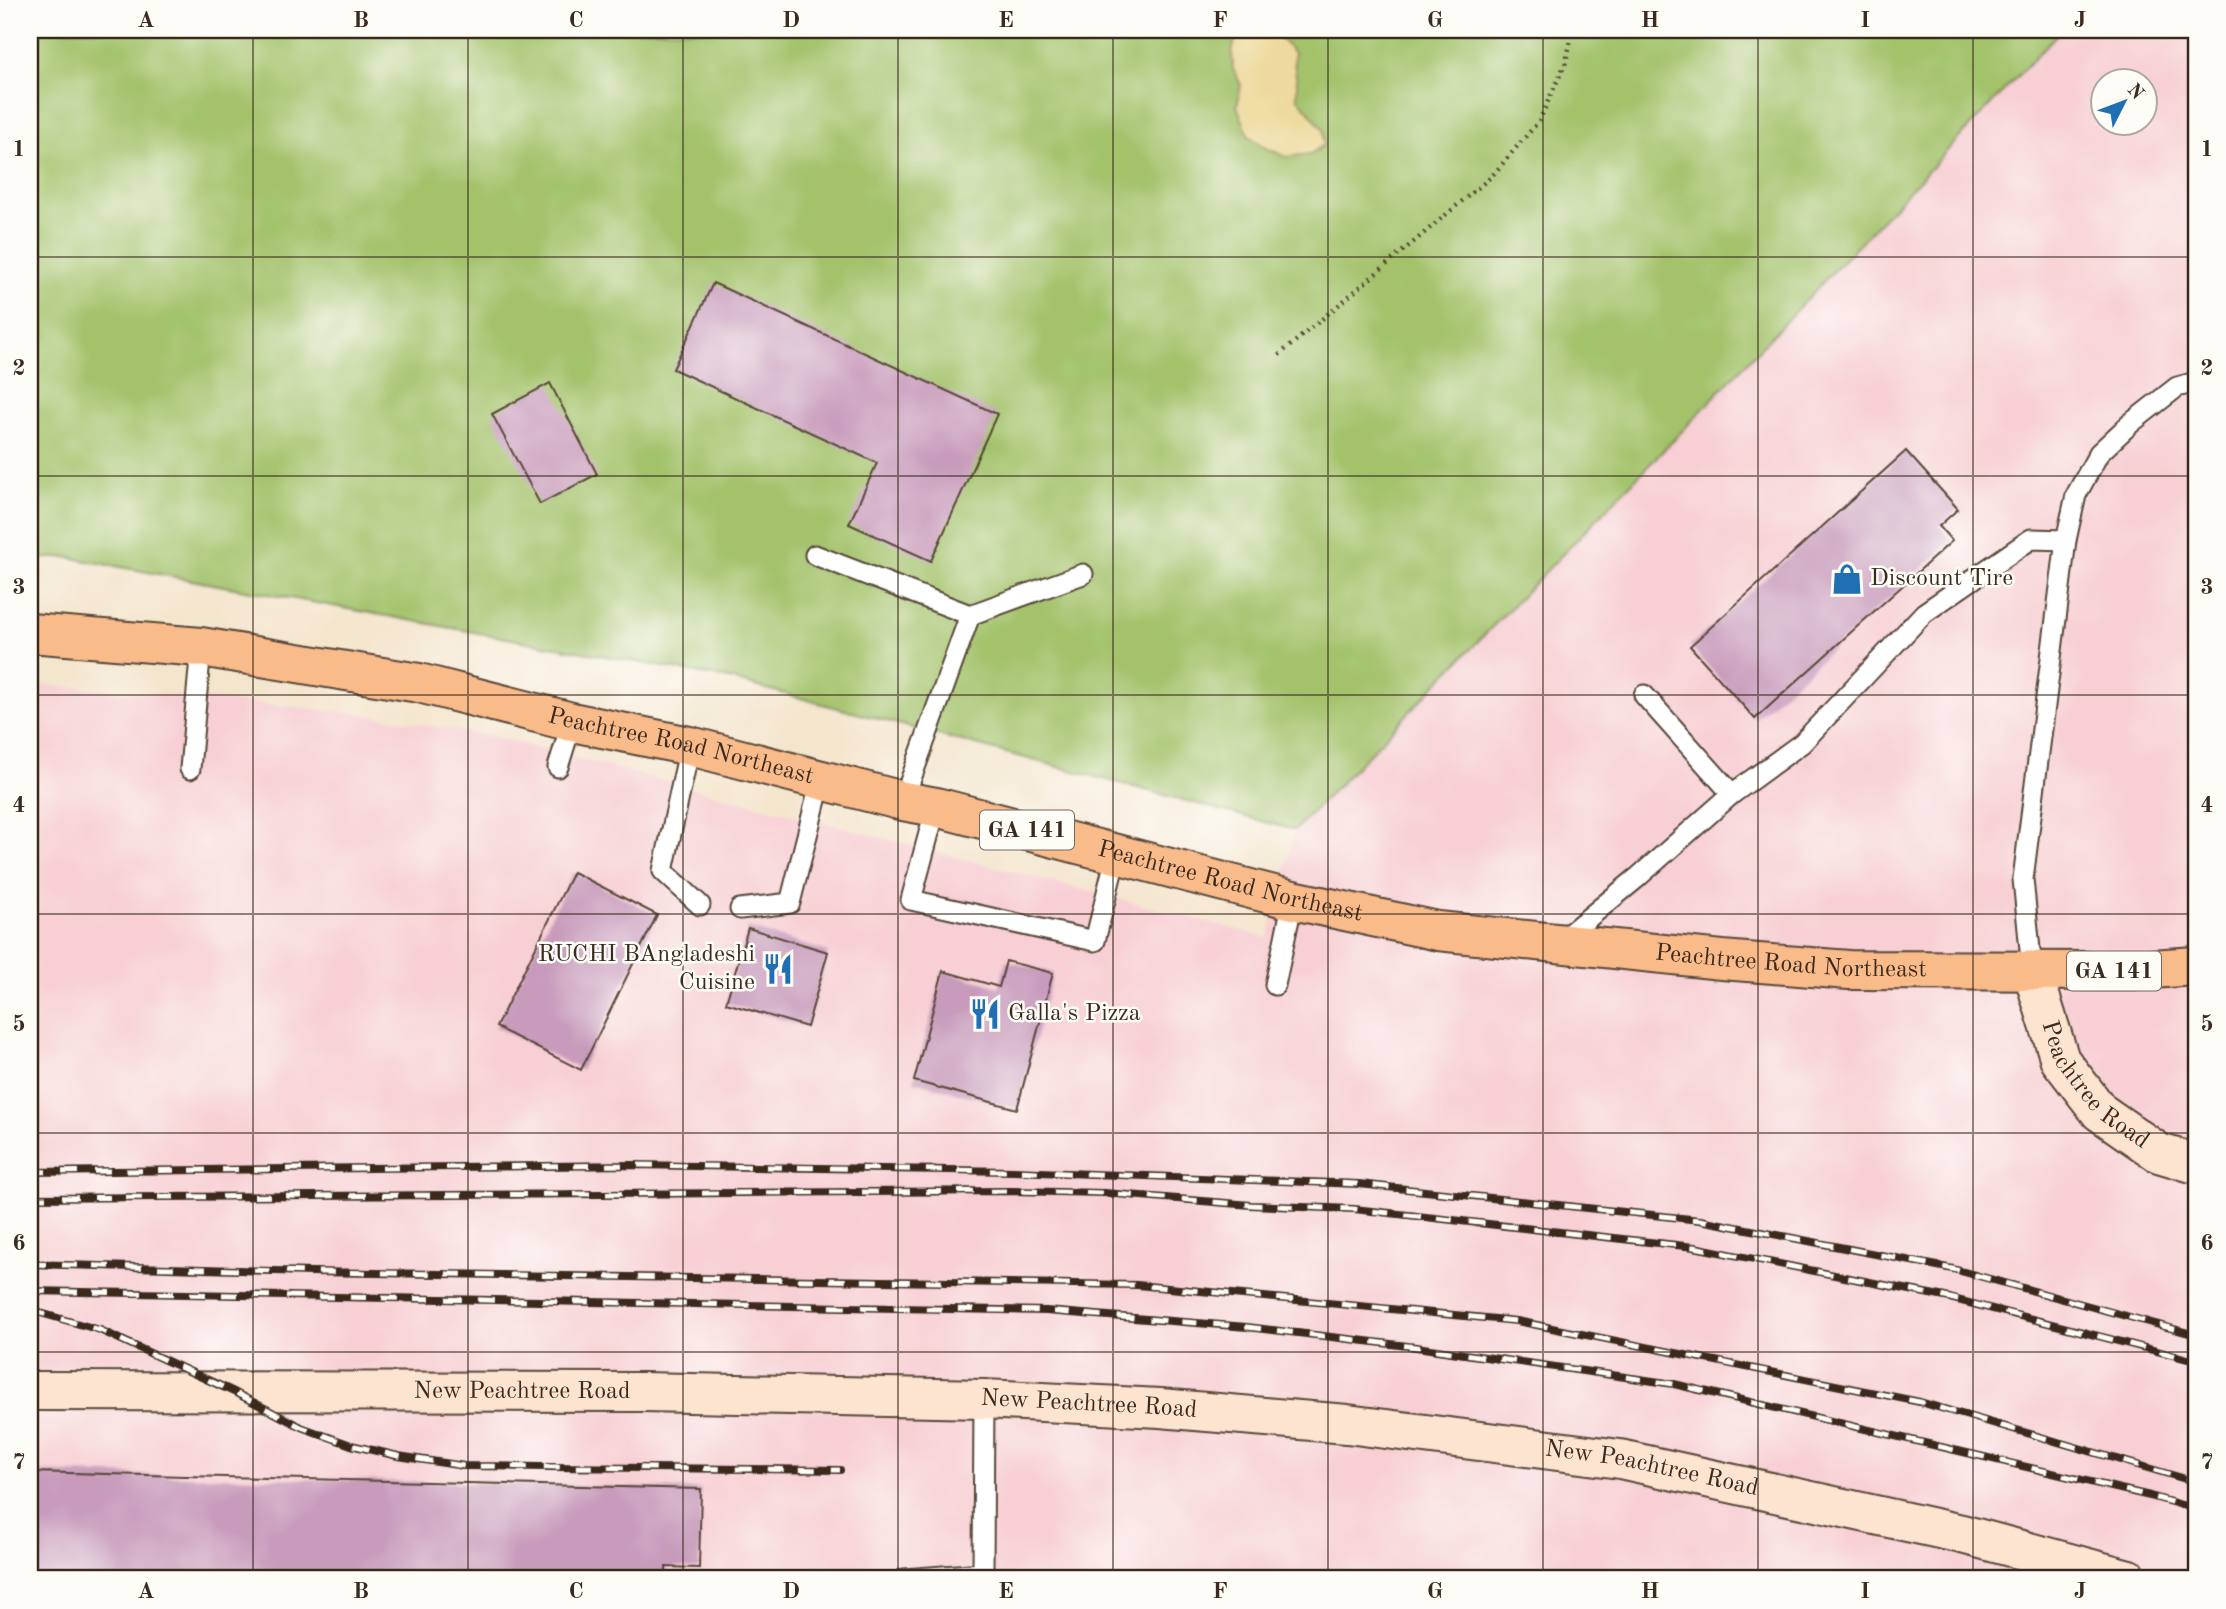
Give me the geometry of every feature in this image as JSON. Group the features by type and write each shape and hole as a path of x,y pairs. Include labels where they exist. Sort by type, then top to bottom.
{"highway":[{"name":"Peachtree Road Northeast","path":"30,634 201,647 419,683 572,722 690,746 1117,852 1293,900 1438,931 1849,970 2032,970"},
{"name":"GA 141","path":"2032,970 2121,971 2196,966"}],"street":[{"name":"Peachtree Road","path":"2032,970 2060,1060 2100,1112 2160,1153 2196,1164"},
{"name":"New Peachtree Road","path":"30,1391 643,1392 984,1399 1160,1408 1347,1424 1620,1460 1962,1534 2129,1579"}],"lane":[{"path":"2032,970 2024,879 2066,540 2076,495 2099,453 2131,423 2177,387 2196,382"},
{"path":"1558,943 1732,794 1802,743 1924,613 2031,539 2066,540"},
{"path":"815,555 970,615 1083,574"},
{"path":"970,615 920,804 911,900 1095,941 1117,852"},
{"path":"190,769 201,647"},
{"path":"1644,695 1732,794"},
{"path":"558,767 572,722"},
{"path":"690,746 663,872 700,905"},
{"path":"740,909 790,902 821,780"},
{"path":"1275,985 1293,900"},
{"path":"904,1579 983,1573 984,1399"}],"path":[{"path":"1279,355 1492,177 1539,121 1566,62 1573,30"}],"shaded area":[{"path":"2061,30 2196,30 2196,1579 30,1579 30,684 364,714 495,737 1268,938 1295,830"}],"green space":[{"path":"30,30 2061,30 1684,429 1295,830 729,679 66,557 30,559"}],"sand":[{"path":"1256,30 1273,30 1294,53 1297,97 1323,129 1324,145 1310,154 1287,157 1266,148 1249,136 1237,106 1241,85 1233,69 1232,52 1236,36"}],"building":[{"path":"713,283 997,414 931,561 849,524 877,463 673,369"},
{"path":"550,383 597,474 540,504 492,414"},
{"path":"1906,451 1958,509 1939,526 1952,541 1755,719 1690,646"},
{"path":"573,872 657,915 581,1070 496,1027"},
{"path":"748,928 828,952 807,1027 726,1003"},
{"path":"1006,961 1053,973 1017,1109 914,1081 943,971 999,987"},
{"path":"30,1472 701,1489 699,1568 666,1567 666,1579 30,1579"}],"railway":[{"path":"30,1172 633,1165 1013,1171 1359,1184 1700,1220 1953,1269 2196,1335"},
{"path":"30,1198 1011,1191 1104,1193 1251,1205 1354,1209 1694,1247 1950,1298 2196,1361"},
{"path":"30,1264 312,1272 1137,1285 1517,1321 1920,1402 2196,1482"},
{"path":"30,1291 1046,1311 1247,1327 1416,1347 1674,1384 2196,1509"},
{"path":"30,1310 100,1330 234,1392 301,1427 351,1445 398,1456 464,1466 840,1470"}],"place":[{"name":"Discount Tire","path":"1847,579"},
{"name":"RUCHI BAngladeshi Cuisine","path":"778,969"},
{"name":"Galla's Pizza","path":"985,1014"}]}
